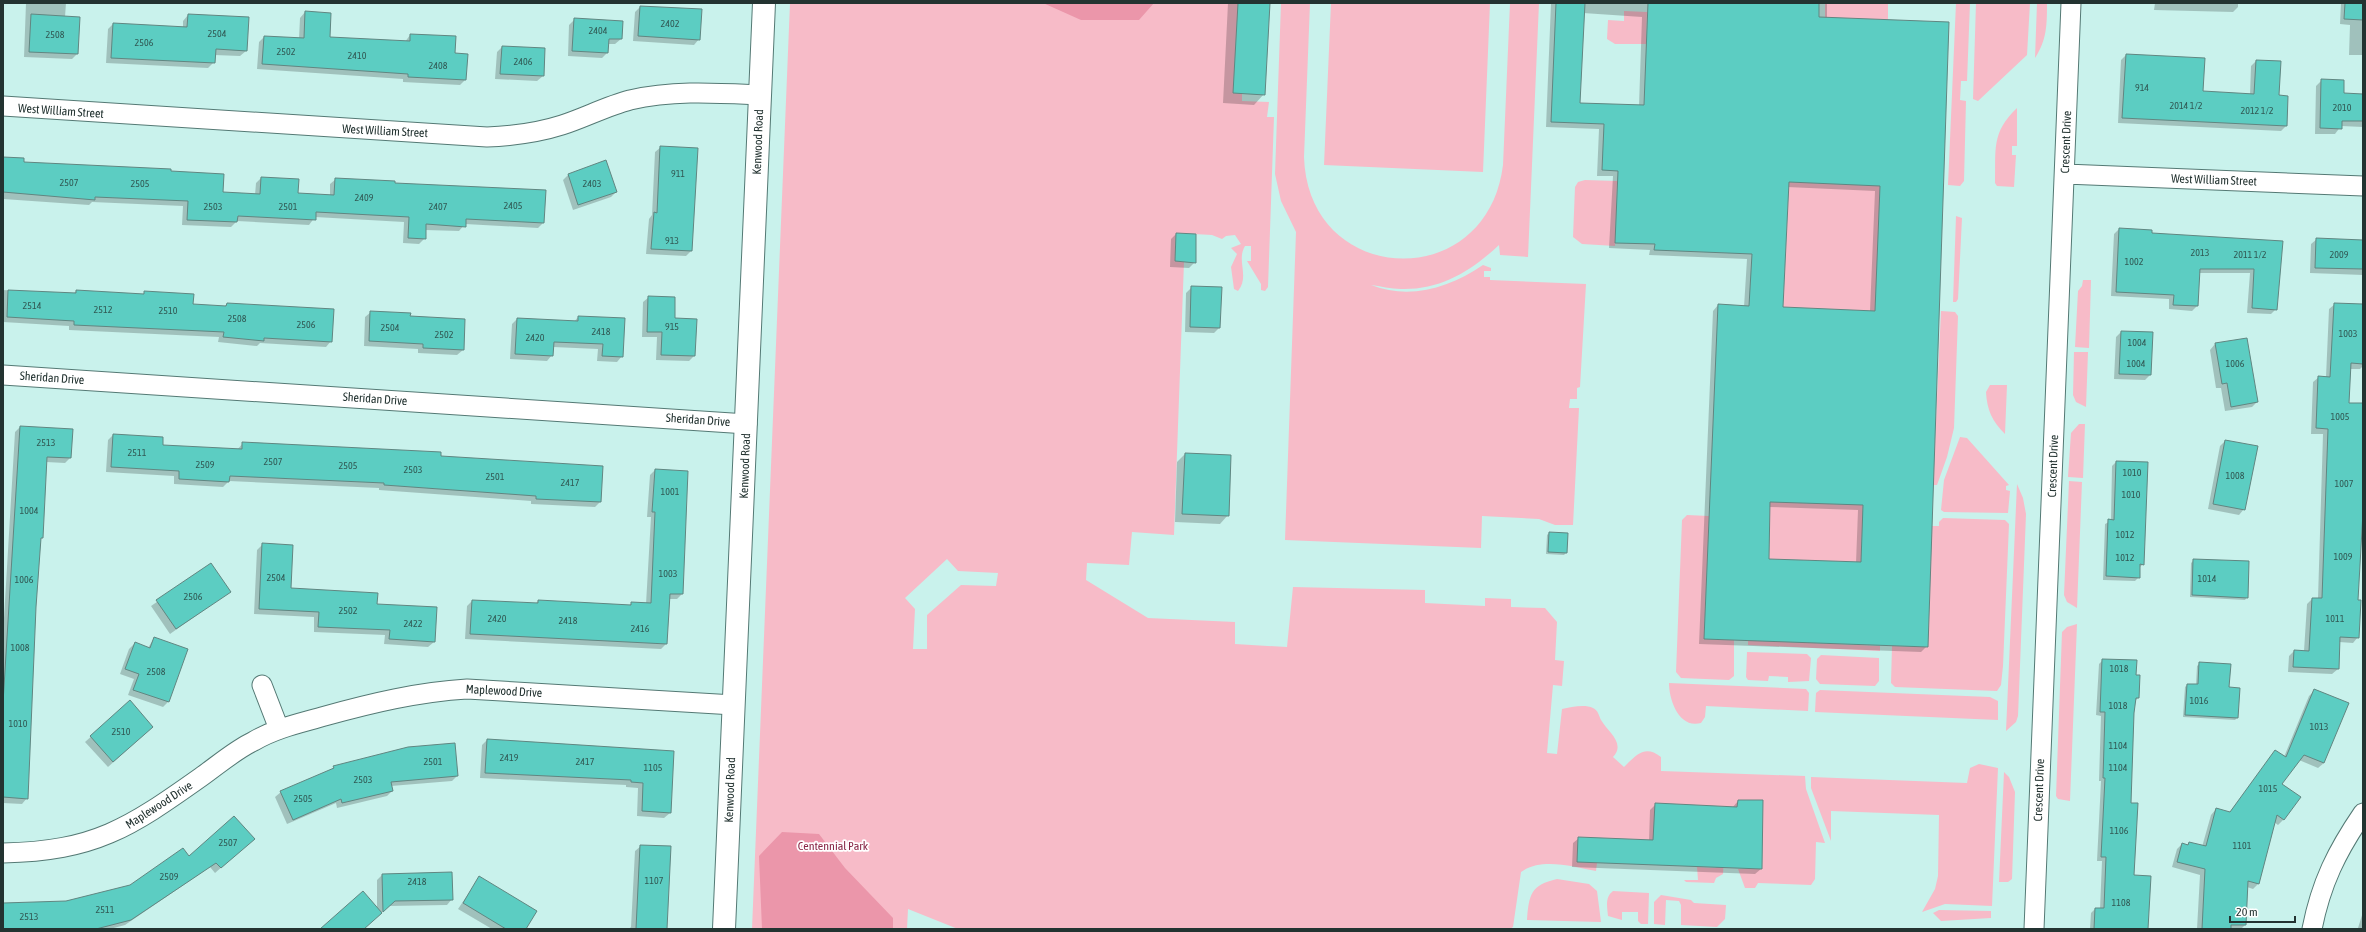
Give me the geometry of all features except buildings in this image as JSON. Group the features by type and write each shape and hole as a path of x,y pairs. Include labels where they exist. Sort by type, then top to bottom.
{"street":[{"name":"Kenwood Road","path":"724,929 764,3"},
{"name":"Crescent Drive","path":"2034,929 2071,3"},
{"name":"West William Street","path":"3,106 487,137 520,135 560,126 628,101 660,95 696,91 760,96"},
{"name":"West William Street","path":"2065,174 2363,186"},
{"name":"Sheridan Drive","path":"3,375 747,424"},
{"path":"262,685 279,729"},
{"name":"Maplewood Drive","path":"3,853 60,849 88,843 113,833 144,817 253,741 279,729 382,701 440,690 467,688 734,705"},
{"path":"2312,929 2317,902 2328,870 2341,846 2363,813"}],"green space":[{"name":"Centennial Park","path":"790,3 1238,3 1233,93 1242,93 1242,101 1269,102 1267,117 1274,117 1268,287 1265,291 1261,290 1261,284 1247,261 1251,261 1251,246 1245,246 1242,257 1243,280 1238,291 1234,289 1231,267 1237,254 1231,248 1241,244 1235,235 1226,236 1222,239 1212,235 1176,233 1175,261 1184,262 1174,535 1132,532 1129,565 1087,563 1086,580 1148,618 1235,622 1235,644 1287,647 1293,587 1425,590 1425,603 1485,606 1485,598 1511,599 1511,607 1545,608 1557,622 1555,660 1564,661 1562,686 1553,685 1547,753 1557,754 1562,709 1586,706 1596,710 1601,720 1617,742 1617,752 1613,757 1624,767 1637,755 1645,751 1650,751 1661,757 1661,771 1805,776 1806,789 1825,843 1816,842 1815,879 1811,885 1758,883 1755,888 1745,888 1738,869 1762,869 1763,801 1738,800 1737,833 1725,839 1723,874 1716,878 1714,883 1686,882 1684,880 1698,880 1697,867 1716,868 1717,843 1578,837 1577,861 1597,863 1596,871 1558,864 1548,864 1529,867 1521,872 1513,927 1510,929 958,929 908,909 907,929 752,929","holes":["947,559 958,571 998,573 996,586 961,585 927,615 927,649 913,649 915,609 905,598"]},
{"path":"1281,3 1310,3 1304,157 1313,200 1335,231 1365,251 1399,258 1434,254 1466,237 1490,207 1503,165 1510,3 1539,3 1528,257 1500,255 1499,245 1466,271 1442,282 1429,286 1401,289 1371,285 1400,291 1429,289 1457,280 1483,265 1491,268 1491,271 1484,271 1484,277 1490,277 1490,280 1586,284 1580,387 1577,388 1577,399 1570,399 1569,408 1579,408 1573,525 1555,525 1539,519 1482,516 1481,548 1285,540 1296,232 1281,201 1275,174"},
{"path":"1331,3 1490,3 1483,172 1324,165"},
{"path":"1825,3 1888,3 1888,20 1825,18"},
{"path":"1956,3 1970,3 1967,81 1961,81 1960,100 1966,101 1964,181 1960,186 1948,185"},
{"path":"1976,3 2030,3 2027,55 1978,101 1973,99"},
{"path":"2037,3 2047,3 2047,18 2046,32 2042,45 2035,58"},
{"path":"1624,11 1647,12 1646,44 1615,44 1607,39 1608,20 1624,21"},
{"path":"2017,108 2017,146 2012,146 2012,155 2016,155 2014,187 1997,186 1995,183 1996,151 1999,134 2003,125"},
{"path":"1585,180 1617,181 1615,246 1582,244 1573,237 1575,187 1578,182"},
{"path":"1789,182 1880,186 1875,311 1783,307"},
{"path":"1956,216 1962,218 1958,299 1956,302 1953,302"},
{"path":"2083,280 2091,280 2089,348 2075,347 2078,291 2082,286"},
{"path":"1941,311 1955,312 1958,316 1954,428 1947,457 1937,485 1933,485"},
{"path":"2074,352 2088,352 2086,407 2076,402 2073,395"},
{"path":"1990,385 2007,385 2005,434 1994,420 1989,410 1986,392"},
{"path":"2079,424 2085,424 2083,478 2068,477 2071,433"},
{"path":"1960,437 1967,438 2009,485 2006,486 2006,490 2010,491 2008,513 1944,512 1941,510 1944,480"},
{"path":"2069,481 2082,482 2077,608 2067,602 2064,595"},
{"path":"2017,484 2023,498 2026,514 2018,716 2016,722 2006,731"},
{"path":"1770,502 1863,505 1861,562 1769,559"},
{"path":"1687,515 1709,516 1704,639 1734,640 1734,676 1729,680 1681,678 1676,672 1682,520"},
{"path":"1943,518 2005,520 2009,524 2003,666 2001,685 1997,691 1895,687 1891,683 1892,646 1927,647 1931,526 1939,526 1939,522"},
{"path":"2077,624 2070,801 2058,799 2056,796 2062,632 2067,627"},
{"path":"1748,640 1880,646 1880,651 1748,645"},
{"path":"1747,652 1807,654 1811,658 1809,681 1788,682 1788,677 1769,676 1768,681 1748,680 1746,677"},
{"path":"1821,655 1879,658 1879,681 1875,686 1820,684 1816,679 1817,659"},
{"path":"1669,683 1806,689 1809,693 1808,711 1706,706 1705,717 1701,723 1693,724 1687,722 1677,712 1673,705 1669,690"},
{"path":"1820,690 1990,697 1998,701 1998,720 1815,712 1816,693"},
{"path":"1979,764 1998,768 1992,906 1945,904 1922,912 1935,889 1938,876 1939,815 1831,811 1831,841 1811,788 1811,777 1967,783 1970,768"},
{"path":"2004,772 2009,777 2015,792 2012,879 2008,882 1999,882"},
{"path":"1557,879 1589,884 1597,891 1601,922 1527,920 1529,903 1533,892 1542,884"},
{"path":"1613,891 1649,893 1648,924 1641,924 1638,921 1638,912 1622,912 1622,920 1608,916 1608,899 1610,893"},
{"path":"1661,895 1691,900 1694,903 1726,905 1725,919 1717,927 1681,925 1681,905 1679,901 1666,900 1665,925 1654,924 1654,902"},
{"path":"1939,910 1991,911 1991,918 1941,921 1933,913"}],"shaded area":[{"path":"1043,3 1154,3 1139,20 1081,20"},
{"path":"782,832 819,834 845,868 893,918 893,929 762,929 759,856"}]}
